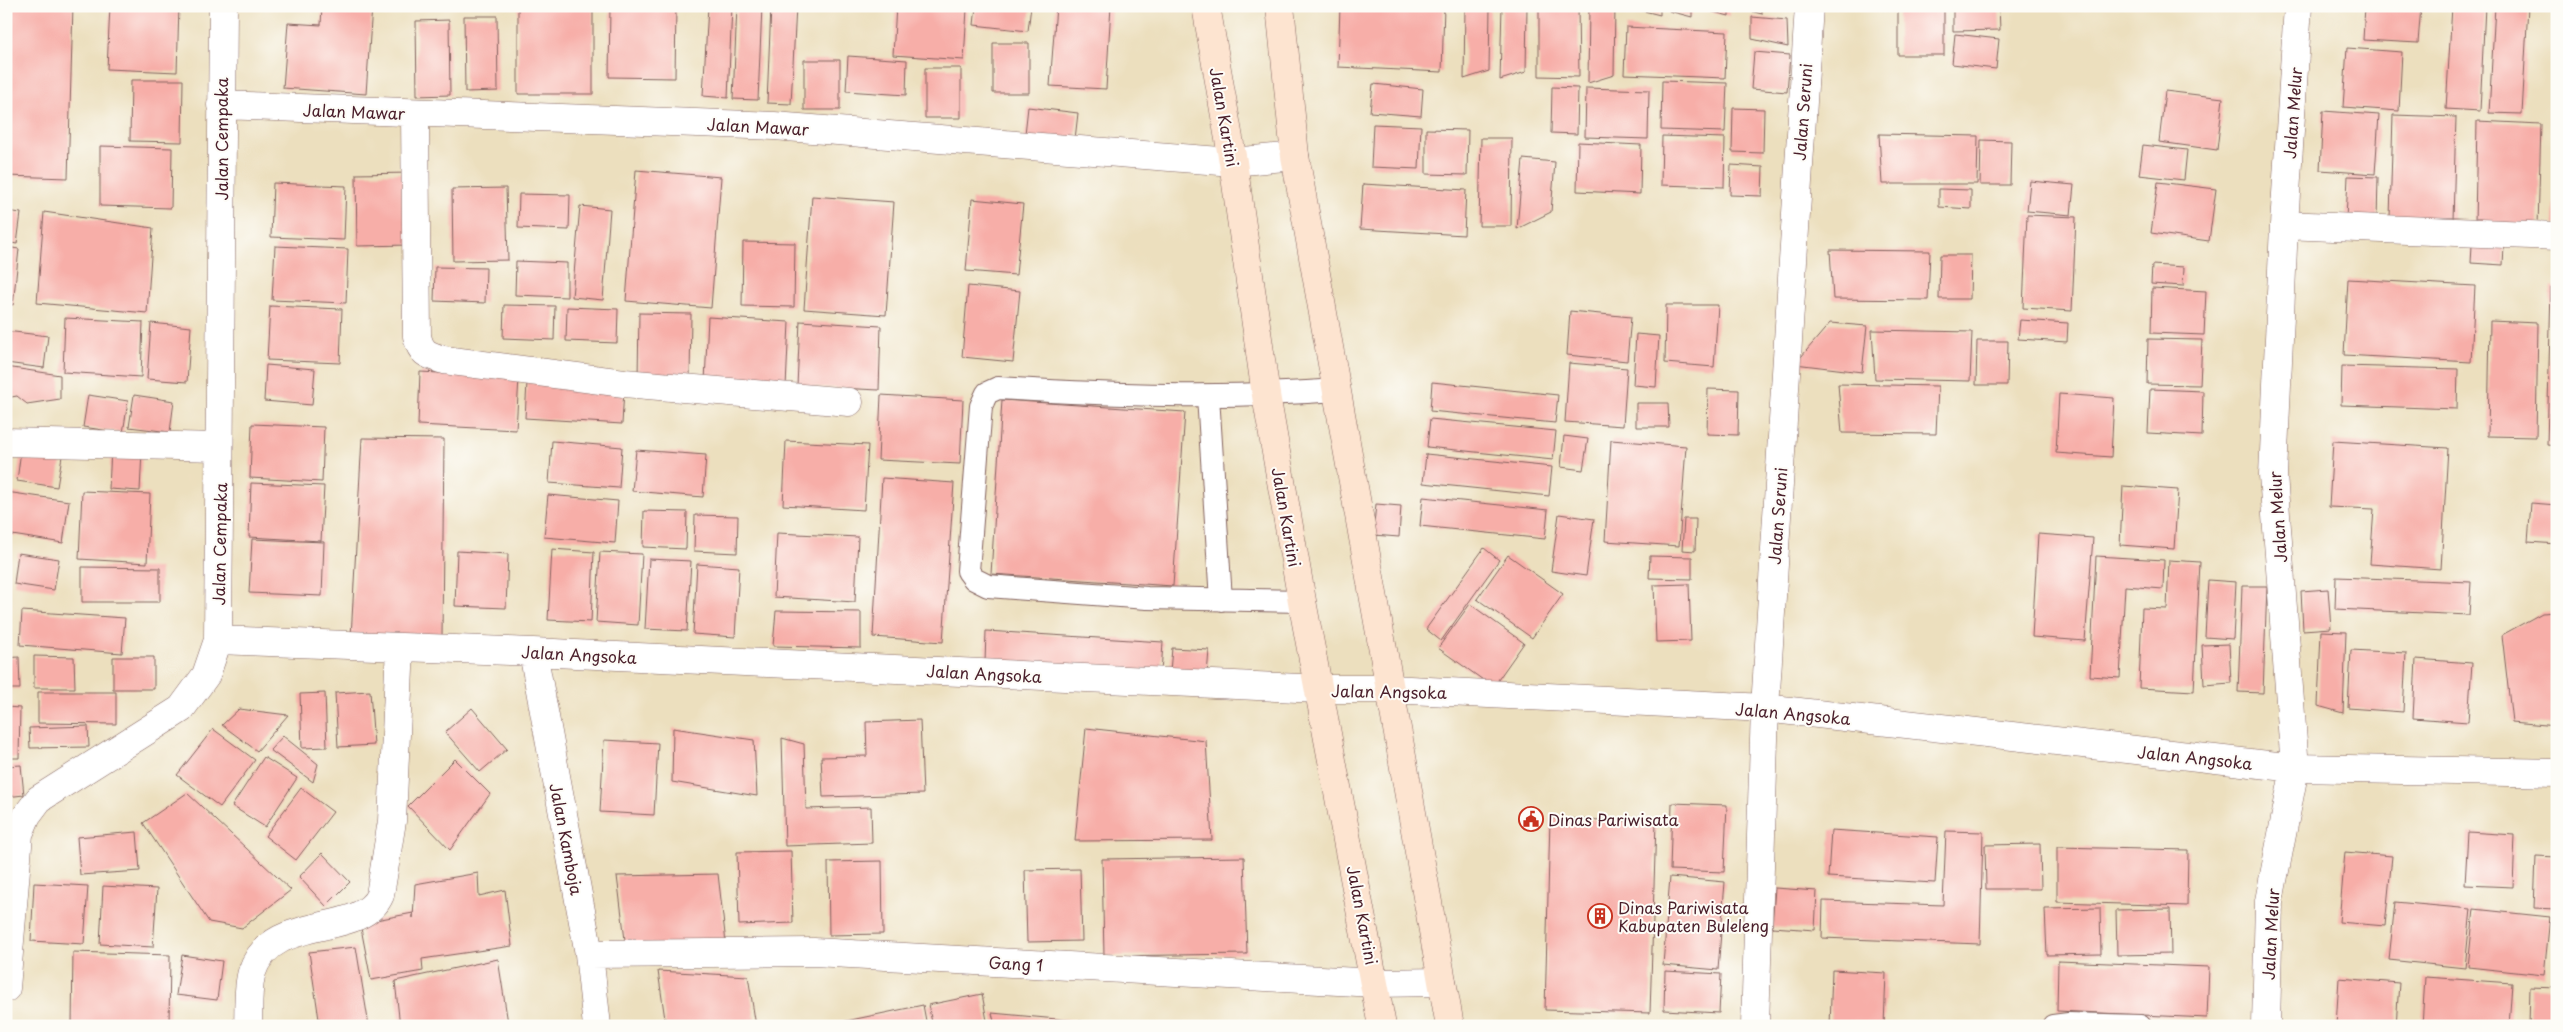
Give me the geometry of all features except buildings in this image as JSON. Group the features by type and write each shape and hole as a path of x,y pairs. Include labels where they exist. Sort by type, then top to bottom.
{"street":[{"name":"Jalan Cempaka","path":"6,988 19,834 27,815 39,799 181,709 206,675 218,640 222,6"},
{"name":"Jalan Kartini","path":"1206,6 1233,162 1266,395 1302,601 1382,1026"},
{"path":"1280,6 1294,156 1450,1026"},
{"name":"Jalan Seruni","path":"1755,1026 1765,708 1809,6"},
{"name":"Jalan Melur","path":"2266,1026 2269,901 2295,768 2273,475 2284,225 2298,6"},
{"name":"Jalan Mawar","path":"221,106 774,126 1233,162 1294,156"},
{"path":"415,113 417,336 420,348 426,355 444,360 624,383 849,402"},
{"path":"2284,225 2557,236"},
{"path":"6,442 219,447"},
{"name":"Jalan Angsoka","path":"218,640 533,652 1320,689 1390,689 1765,708 2295,768 2557,773"},
{"path":"248,1026 252,972 263,953 280,939 361,915 376,904 380,895 392,821 400,647"},
{"name":"Jalan Kamboja","path":"533,652 589,954 597,1026"},
{"name":"Gang 1","path":"589,954 814,952 1375,983 1442,982"}],"lane":[{"path":"1302,601 1147,598 988,586 974,579 968,571 981,406 987,393 998,388 1125,396 1266,395 1337,390"},
{"path":"1208,396 1221,600"},
{"path":"2053,1026 2069,1024 2140,1026"}],"place":[{"name":"Dinas Pariwisata","path":"1531,819"},
{"name":"Dinas Pariwisata Kabupaten Buleleng","path":"1600,916"}]}
